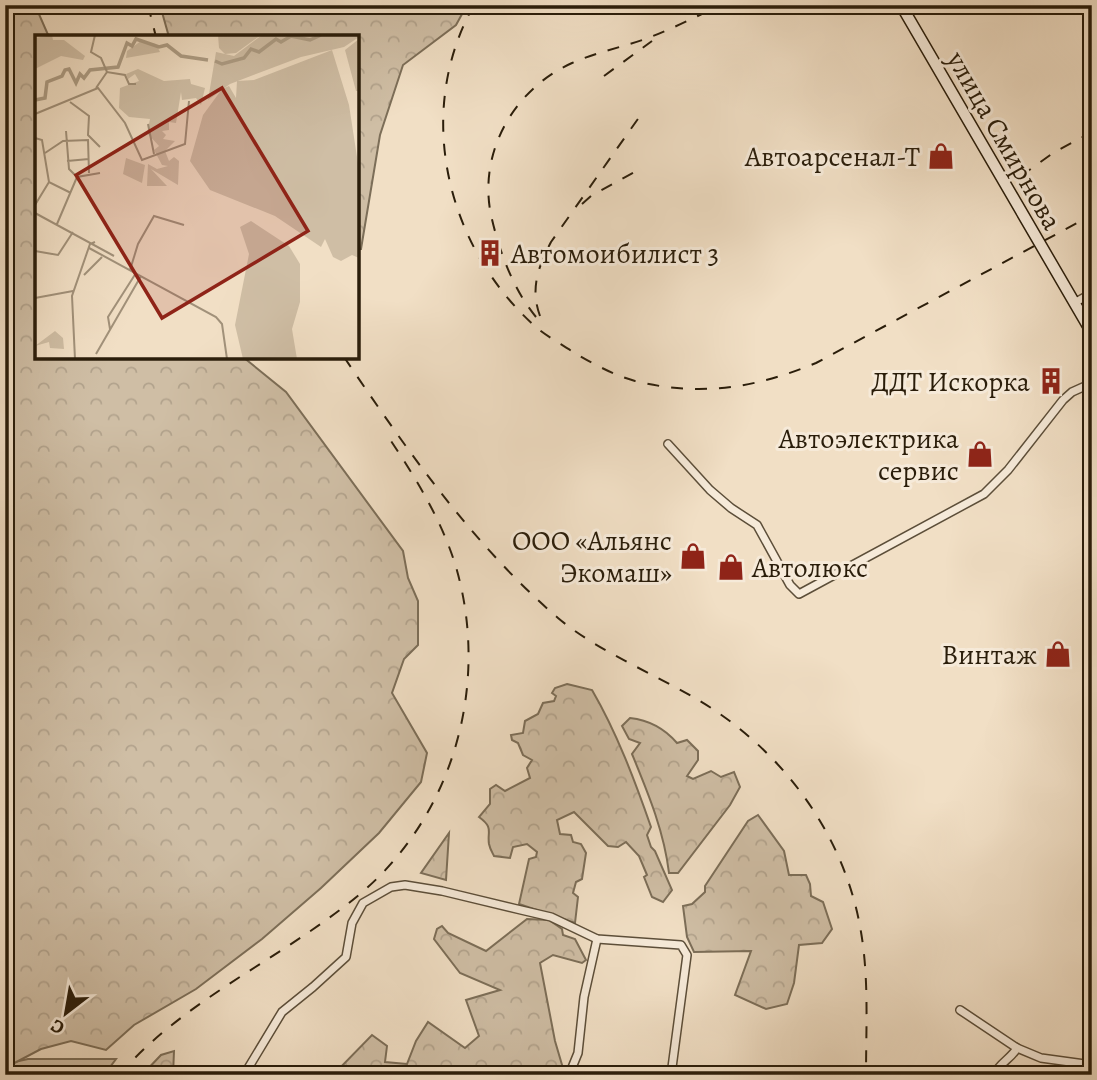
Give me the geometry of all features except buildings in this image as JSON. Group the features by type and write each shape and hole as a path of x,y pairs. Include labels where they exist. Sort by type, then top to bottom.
{"main road":[{"name":"улица Смирнова","path":"901,5 1092,333"}],"street":[{"path":"1074,303 1092,293"},
{"path":"668,444 710,490 757,525 790,585 799,594 984,494 1008,470 1063,400 1072,392 1092,383"},
{"path":"244,1075 282,1012 346,957 352,923 363,903 391,887 405,885 442,891 551,918 597,939 681,945 687,955 671,1075"},
{"path":"569,1075 578,1054 584,997 597,939"},
{"path":"960,1010 1017,1048 1041,1058 1092,1065"},
{"path":"994,1075 1003,1061 1014,1054 1017,1048"}],"green space":[{"path":"5,5 35,5 48,35 35,35 35,359 245,359 286,392 403,551 408,578 418,601 418,645 404,659 392,693 427,753 421,782 379,833 262,939 196,989 134,1025 106,1050 71,1041 41,1049 5,1068"},
{"path":"160,5 467,5 456,25 403,65 380,135 361,249 359,35 168,35"},
{"path":"567,684 592,690 601,706 632,775 651,827 647,835 651,847 672,890 663,902 652,897 639,856 626,842 618,847 608,846 574,812 557,820 560,834 571,835 573,842 581,844 586,853 582,879 576,882 573,893 578,897 575,923 519,904 529,859 536,857 537,852 527,844 513,847 510,858 494,856 489,844 488,827 479,817 490,804 490,789 496,785 505,791 530,778 527,768 532,760 523,755 511,735 523,733 525,721 538,714 543,703 554,701 556,696 552,693 555,688"},
{"path":"630,718 656,726 677,743 687,740 698,751 698,760 687,776 693,779 711,771 721,777 734,772 740,787 730,805 678,873 669,873 659,827 632,754 640,743 629,739 622,726"},
{"path":"758,815 784,851 789,875 806,875 811,896 823,902 832,929 822,943 799,945 794,983 787,1004 766,1009 735,995 751,951 694,952 687,937 683,906 692,904 705,892 705,886 748,821"},
{"path":"449,833 446,880 421,873"},
{"path":"527,919 549,920 562,929 563,935 575,939 586,960 582,963 553,955 540,963 555,1041 565,1075 333,1075 372,1035 387,1046 385,1062 407,1064 416,1041 428,1022 465,1048 479,1036 466,1000 500,990 460,973 434,939 437,929 442,926 448,933 486,951"},
{"path":"174,1051 173,1075 142,1075 161,1055"},
{"path":"28,1059 116,1059 104,1075 5,1075 5,1064"}],"railway":[{"path":"148,5 156,35"},
{"path":"474,5 456,47 445,90 443,134 449,177 461,220 481,259 506,296 537,328 588,360 635,381 659,386 705,389 750,384 794,372 816,363 1092,215"},
{"path":"536,317 520,294 508,269 491,215 488,191 490,168 505,125 517,106 551,74 581,59 657,35 716,7"},
{"path":"604,76 652,41"},
{"path":"540,316 536,287 542,260 551,242 640,116"},
{"path":"1021,176 1053,153 1092,132"},
{"path":"582,204 591,196 638,170"},
{"path":"345,359 442,495 497,559 527,589 573,630 608,652 683,691 730,721 783,770 806,799 841,862 853,896 861,932 866,986 866,1075"},
{"path":"119,1075 174,1023 299,939 360,894 393,862 419,826 441,787 456,745 465,701 469,656 465,611 456,567 444,533 391,441"}],"place":[{"name":"Автоарсенал-Т","path":"941,156"},
{"name":"Автомоибилист 3","path":"490,253"},
{"name":"ДДТ Искорка","path":"1051,381"},
{"name":"Автоэлектрика сервис","path":"980,454"},
{"name":"ООО «Альянс Экомаш»","path":"693,556"},
{"name":"Автолюкс","path":"731,567"},
{"name":"Винтаж","path":"1058,654"}]}
